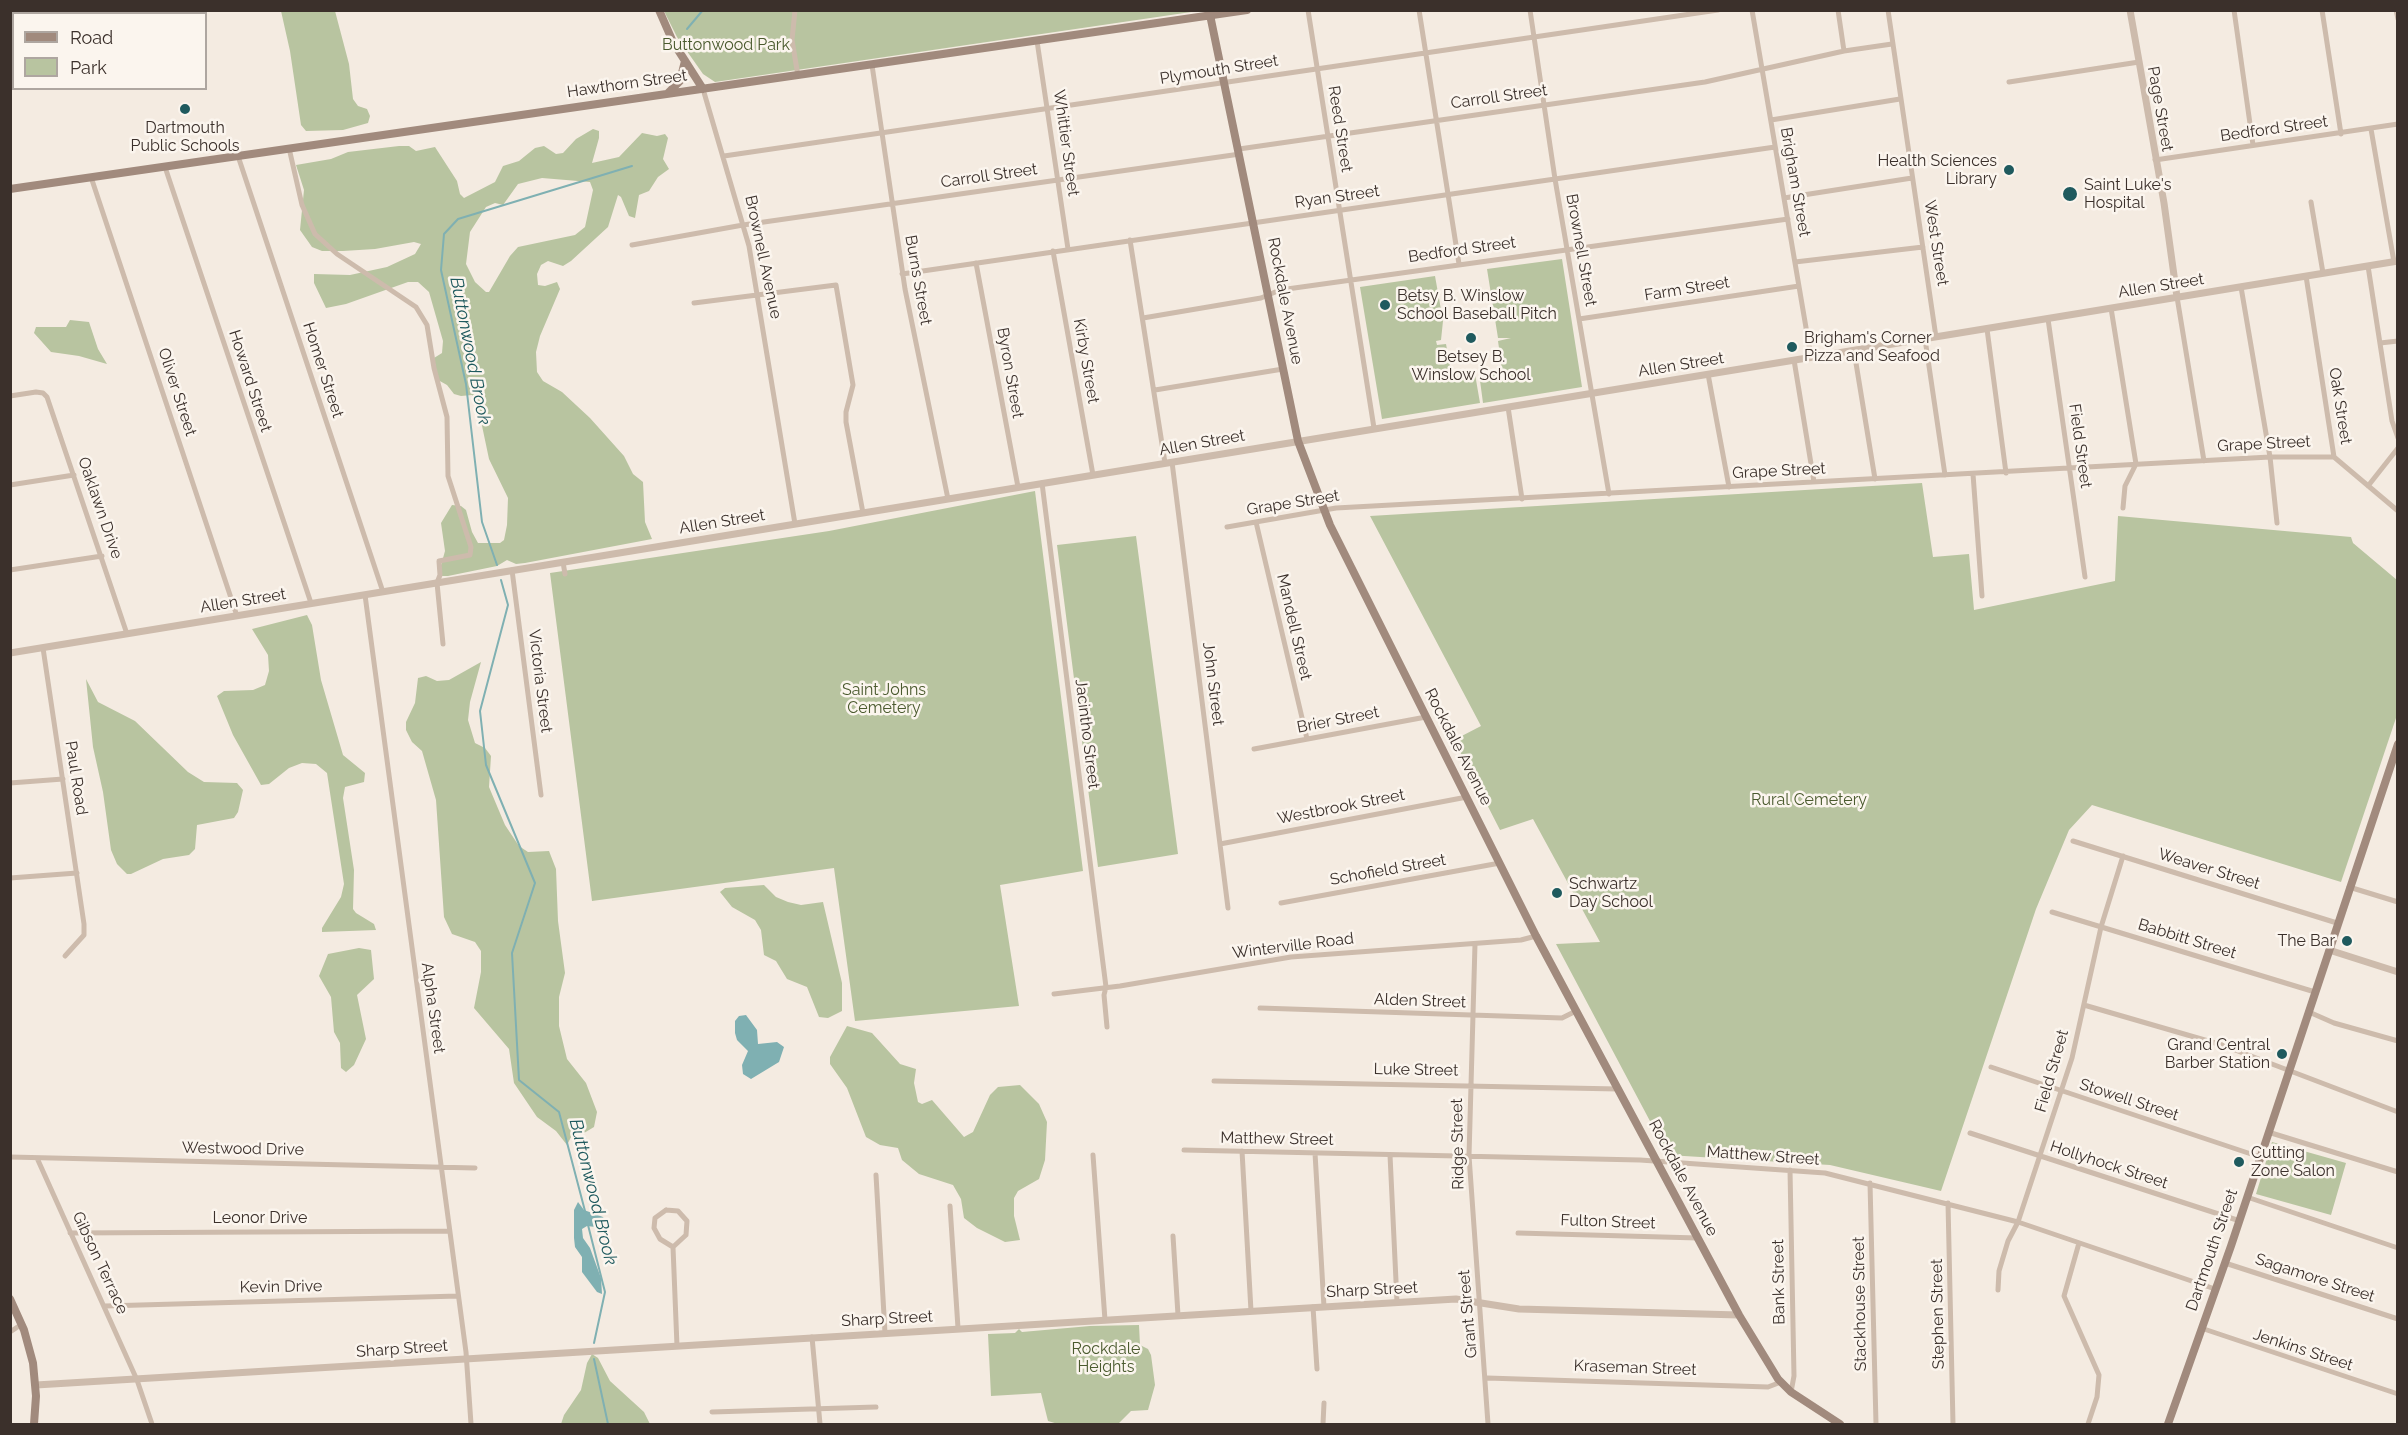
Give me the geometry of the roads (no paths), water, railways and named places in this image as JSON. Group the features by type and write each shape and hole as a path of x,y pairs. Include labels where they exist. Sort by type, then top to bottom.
{"main road":[{"name":"Brownell Avenue","path":"659,10 685,61 703,89"},
{"name":"Hawthorn Street","path":"10,189 1037,41 1210,13 1247,10"},
{"name":"Rockdale Avenue","path":"1210,13 1298,441 1323,510 1536,936 1739,1315 1767,1364 1781,1382 1791,1392 1840,1425"},
{"path":"667,93 680,81 685,61"},
{"name":"Dartmouth Street","path":"2168,1425 2240,1221 2349,887 2394,768 2397,744"},
{"path":"10,1299 22,1324 32,1356 36,1385 34,1425"}],"street":[{"path":"795,10 792,40 798,76"},
{"name":"Reed Street","path":"1308,10 1374,428"},
{"path":"1419,10 1459,264"},
{"name":"Brownell Street","path":"1530,10 1555,179 1609,494"},
{"name":"Plymouth Street","path":"724,156 1718,10"},
{"name":"Brigham Street","path":"1752,10 1811,357"},
{"path":"1838,10 1844,51"},
{"name":"West Street","path":"1888,10 1936,337"},
{"name":"Page Street","path":"2130,10 2204,461"},
{"path":"2234,10 2253,145"},
{"path":"2322,10 2341,134"},
{"path":"2396,10 2397,19"},
{"name":"Whittier Street","path":"1037,41 1068,249"},
{"name":"Carroll Street","path":"632,245 743,225 1058,180 1328,136 1705,82 1844,51 1892,44"},
{"path":"2009,82 2139,62"},
{"name":"Burns Street","path":"872,65 902,274 948,499"},
{"name":"Brownell Avenue","path":"703,89 743,225 757,294 795,524"},
{"path":"1771,120 1900,99"},
{"name":"Bedford Street","path":"2155,160 2397,124"},
{"path":"2371,129 2396,261"},
{"name":"Ryan Street","path":"902,274 1775,147"},
{"path":"289,148 302,204 315,234 337,254 416,307 427,325 434,368 447,417 448,476 471,547 470,555 439,561 440,575 436,583 443,644"},
{"name":"Homer Street","path":"238,156 383,592"},
{"name":"Howard Street","path":"165,166 311,603"},
{"name":"Oliver Street","path":"91,177 237,616"},
{"path":"1784,198 1912,178"},
{"path":"2311,202 2323,273"},
{"name":"Bedford Street","path":"1143,318 1261,298 1280,290 1788,219"},
{"name":"John Street","path":"1131,240 1168,463 1228,908"},
{"path":"1795,262 1923,247"},
{"name":"Kirby Street","path":"1053,251 1093,475"},
{"name":"Allen Street","path":"10,653 2396,261"},
{"name":"Byron Street","path":"976,263 1018,487"},
{"path":"2368,266 2392,421 2397,438"},
{"name":"Oak Street","path":"2306,276 2334,457 2397,511"},
{"path":"694,303 836,285 853,385 846,412 846,422 863,513"},
{"name":"Farm Street","path":"1579,319 1799,286"},
{"path":"2241,287 2270,457 2277,523"},
{"path":"2111,308 2136,464 2125,486 2123,508"},
{"name":"Field Street","path":"2048,319 2085,577"},
{"path":"1987,329 2007,473"},
{"path":"1925,339 1945,475"},
{"path":"2380,343 2397,341"},
{"path":"1854,351 1875,479"},
{"path":"1794,360 1814,482"},
{"path":"1155,390 1283,369"},
{"path":"1708,374 1729,487"},
{"name":"Oaklawn Drive","path":"10,396 43,393 47,397 127,634"},
{"path":"1508,407 1522,499"},
{"path":"2368,486 2397,448"},
{"name":"Grape Street","path":"1227,527 1323,510 2070,470 2136,464 2270,457 2334,457"},
{"path":"1973,474 1982,596"},
{"path":"10,485 74,475"},
{"name":"Jacintho Street","path":"1042,483 1106,987 1104,995 1107,1027"},
{"name":"Mandell Street","path":"1256,522 1308,739"},
{"path":"10,570 102,556"},
{"path":"563,562 565,574"},
{"name":"Victoria Street","path":"512,570 541,795"},
{"name":"Alpha Street","path":"365,595 467,1359 471,1425"},
{"name":"Paul Road","path":"43,648 84,913 84,935 65,956"},
{"name":"Brier Street","path":"1254,749 1426,717"},
{"path":"10,783 63,779"},
{"name":"Westbrook Street","path":"1220,844 1467,797"},
{"name":"Weaver Street","path":"2073,841 2337,923"},
{"name":"Field Street","path":"1998,1290 1999,1271 2008,1241 2018,1222 2062,1092 2101,927 2122,856"},
{"name":"Schofield Street","path":"1281,903 1500,863"},
{"path":"10,878 77,873"},
{"path":"2349,887 2397,902"},
{"name":"Babbitt Street","path":"2052,912 2315,992"},
{"name":"Winterville Road","path":"1054,994 1291,957 1475,944 1536,936"},
{"name":"Ridge Street","path":"1473,1201 1469,1155 1475,1016 1475,944"},
{"path":"2329,950 2397,972"},
{"path":"2084,1005 2141,1019 2289,1068 2397,1112"},
{"name":"Alden Street","path":"1260,1008 1562,1018 1576,1011"},
{"path":"2309,1012 2334,1023 2397,1041"},
{"name":"Stowell Street","path":"1991,1067 2260,1157"},
{"name":"Luke Street","path":"1214,1081 1618,1089"},
{"path":"2268,1132 2397,1172"},
{"name":"Hollyhock Street","path":"1970,1133 2240,1221"},
{"name":"Matthew Street","path":"1184,1150 1658,1161 1825,1173 2018,1222 2215,1289"},
{"path":"1242,1151 1251,1311"},
{"path":"1315,1153 1324,1306"},
{"path":"1093,1155 1105,1320"},
{"path":"1390,1155 1397,1302"},
{"name":"Westwood Drive","path":"10,1158 475,1168"},
{"name":"Gibson Terrace","path":"37,1158 137,1380 152,1425"},
{"name":"Bank Street","path":"1790,1170 1794,1376 1791,1392"},
{"path":"876,1175 885,1333"},
{"name":"Stackhouse Street","path":"1870,1183 1876,1425"},
{"path":"2247,1197 2397,1248"},
{"name":"Grant Street","path":"1473,1201 1479,1302 1487,1378 1488,1425"},
{"name":"Stephen Street","path":"1948,1203 1953,1425"},
{"path":"950,1206 958,1329"},
{"path":"673,1247 660,1239 654,1228 655,1218 666,1210 678,1210 687,1221 686,1235 673,1247 677,1346"},
{"name":"Leonor Drive","path":"70,1233 449,1232"},
{"name":"Fulton Street","path":"1518,1233 1698,1238"},
{"path":"1173,1236 1178,1315"},
{"path":"2079,1243 2064,1296 2099,1375 2097,1398 2088,1425"},
{"name":"Sagamore Street","path":"2225,1263 2397,1319"},
{"name":"Kevin Drive","path":"105,1306 458,1296"},
{"name":"Sharp Street","path":"36,1385 1462,1299 1519,1309 1739,1315"},
{"path":"1313,1307 1317,1369"},
{"path":"10,1332 22,1324"},
{"name":"Jenkins Street","path":"2201,1328 2397,1394"},
{"path":"812,1337 820,1425"},
{"name":"Kraseman Street","path":"1487,1378 1768,1387 1781,1382"},
{"path":"1323,1425 1324,1403"},
{"path":"712,1412 876,1407"}],"water":[{"path":"746,1015 757,1030 758,1044 777,1042 784,1047 779,1062 751,1079 743,1074 742,1065 748,1051 737,1040 735,1033 735,1021 739,1016"},
{"path":"578,1202 584,1210 603,1217 606,1222 604,1228 587,1226 582,1229 583,1238 590,1248 601,1278 602,1294 597,1292 582,1272 582,1257 575,1247 574,1210"}],"waterway":[{"name":"Buttonwood Brook","path":"687,29 703,10"},
{"name":"Buttonwood Brook","path":"497,565 482,522 466,384 441,270 444,234 458,219 632,166"},
{"name":"Buttonwood Brook","path":"501,580 508,605 480,711 486,765 535,883 512,953 519,1080 559,1112 585,1211"},
{"name":"Buttonwood Brook","path":"588,1225 605,1292 594,1343"},
{"name":"Buttonwood Brook","path":"594,1359 608,1424"}],"place":[{"name":"Dartmouth Public Schools","path":"185,109"},
{"name":"Health Sciences Library","path":"2009,170"},
{"name":"Saint Luke's Hospital","path":"2070,194"},
{"name":"Betsy B. Winslow School Baseball Pitch","path":"1385,305"},
{"name":"Betsey B. Winslow School","path":"1471,338"},
{"name":"Brigham's Corner Pizza and Seafood","path":"1792,347"},
{"name":"Schwartz Day School","path":"1557,893"},
{"name":"The Bar","path":"2347,941"},
{"name":"Grand Central Barber Station","path":"2282,1054"},
{"name":"Cutting Zone Salon","path":"2239,1162"}],"park label":[{"name":"Buttonwood Park","path":"726,45"},
{"name":"Saint Johns Cemetery","path":"884,699"},
{"name":"Rural Cemetery","path":"1809,800"},
{"name":"Rockdale Heights","path":"1106,1358"}]}
